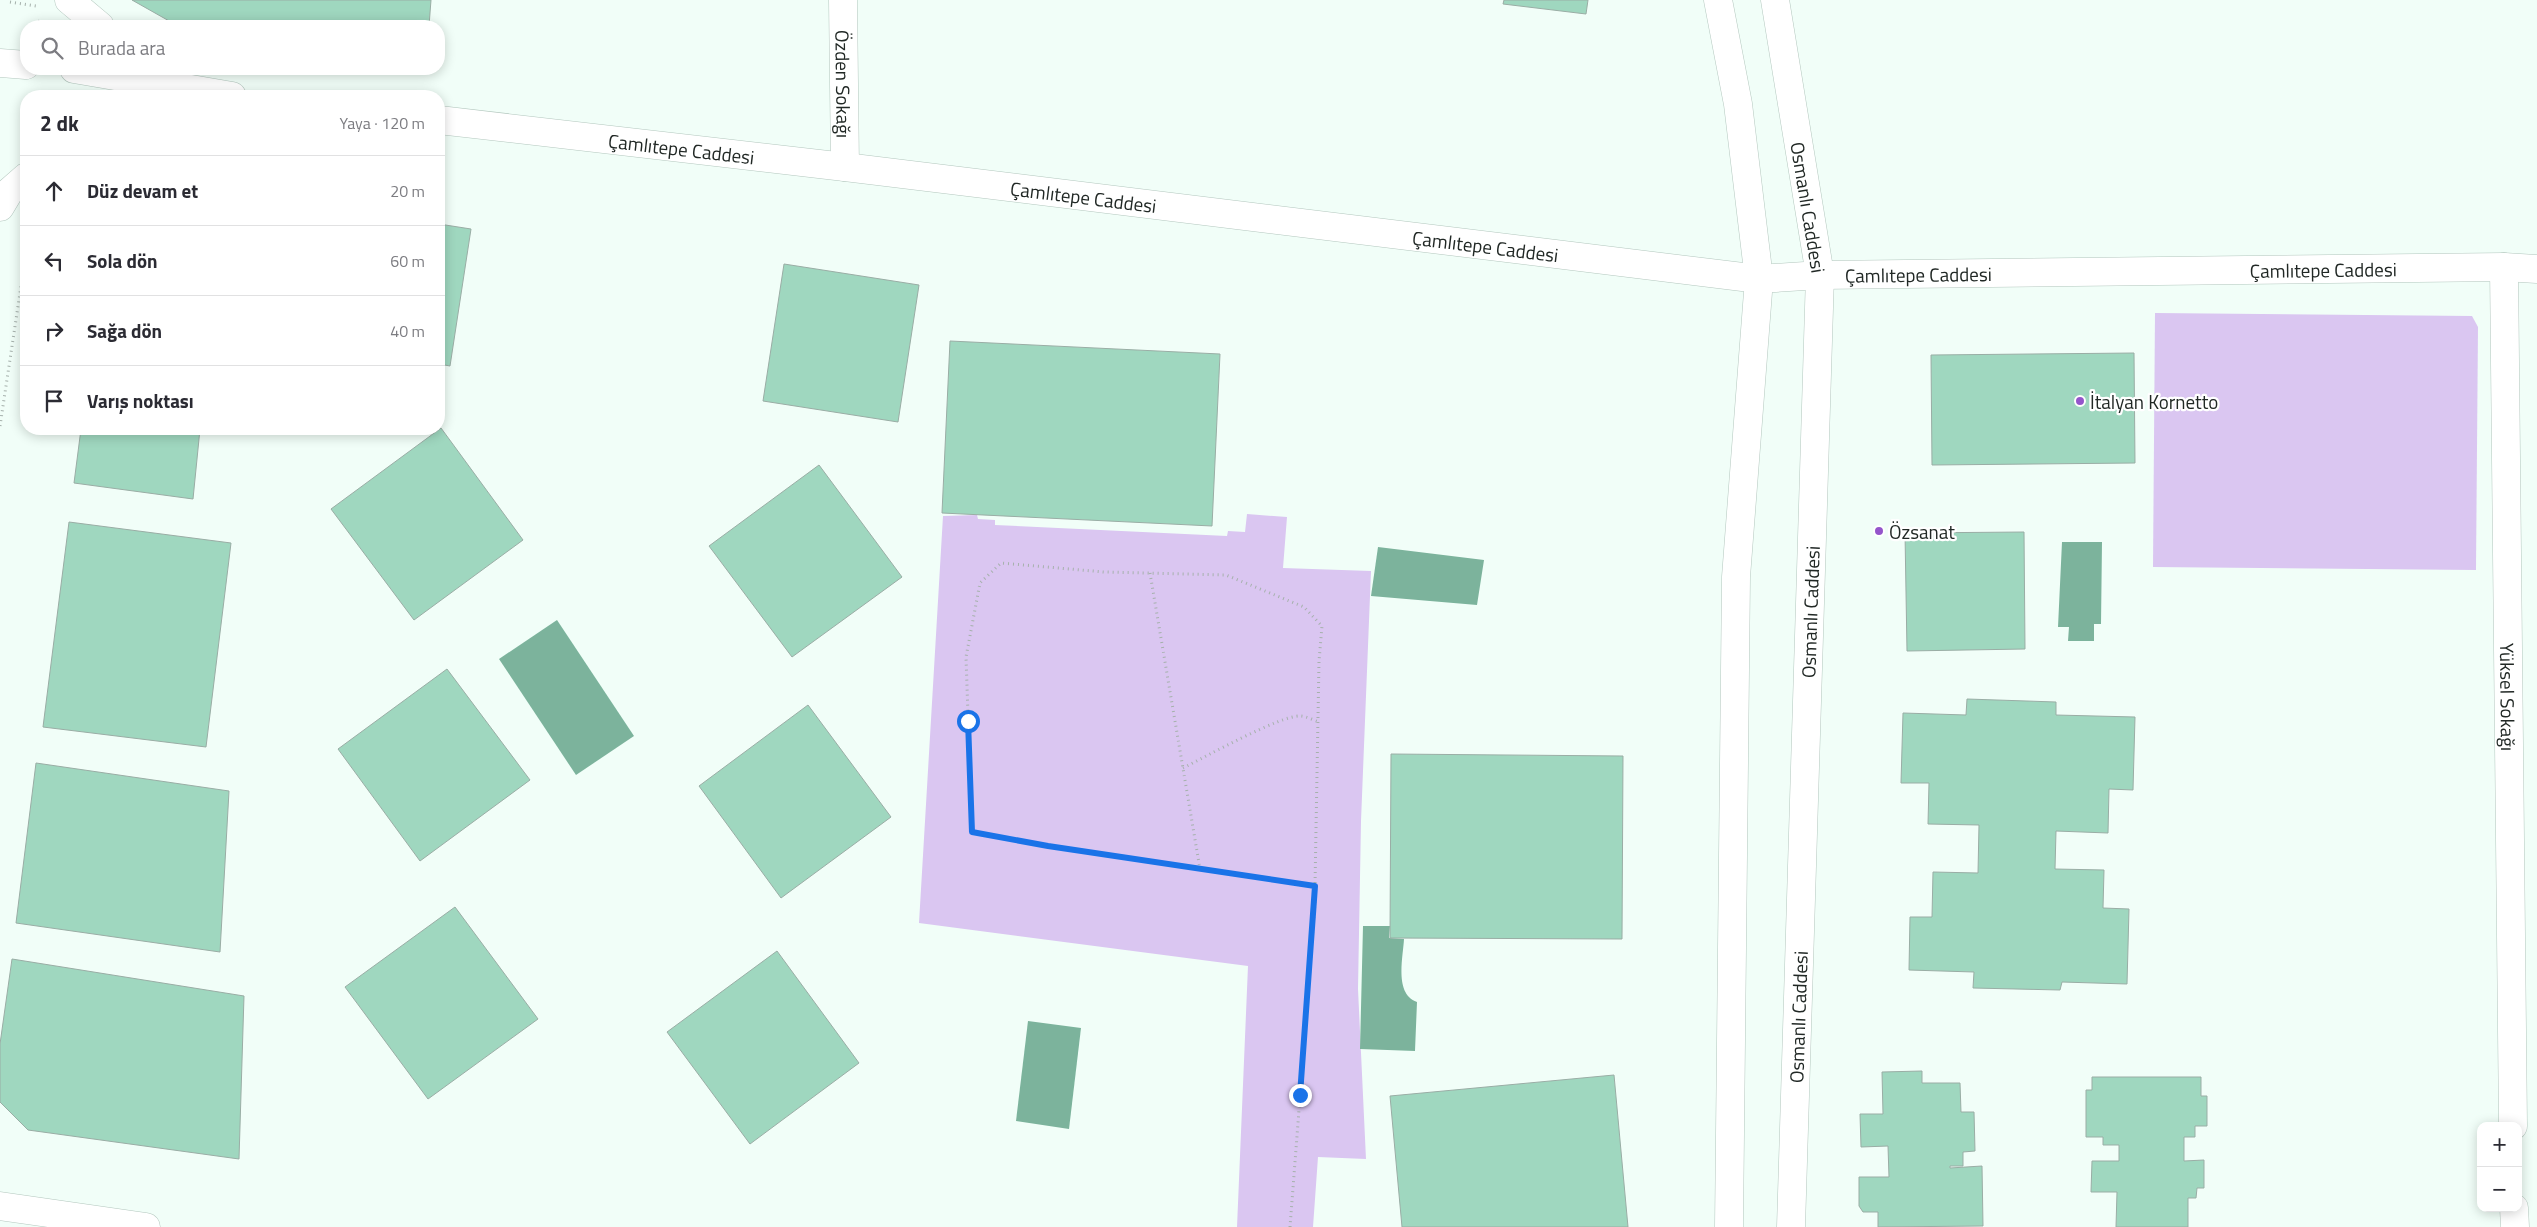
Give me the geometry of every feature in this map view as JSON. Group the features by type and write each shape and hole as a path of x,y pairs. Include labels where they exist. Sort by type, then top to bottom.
{"street":[{"path":"69,0 93,20"},
{"name":"Özden Sokağı","path":"843,0 845,167"},
{"path":"1718,0 1738,104 1759,279 1736,577 1729,1227"},
{"name":"Osmanlı Caddesi","path":"1775,0 1820,275 1791,1227"},
{"path":"0,63 20,65"},
{"path":"108,75 194,90"},
{"path":"162,75 181,88"},
{"path":"174,90 181,88"},
{"name":"Çamlıtepe Caddesi","path":"445,121 845,167 1759,279 1820,275 2504,267 2537,269"},
{"path":"0,207 9,192 20,182"},
{"name":"Yüksel Sokağı","path":"2504,267 2514,1122"},
{"path":"0,1206 146,1227"},
{"path":"2514,1212 2514,1227"}],"path":[{"path":"0,426 20,293"},
{"path":"1290,1227 1315,886 1319,661 1322,626 1304,607 1226,575 1104,572 1000,563 980,583 966,657 972,832 1048,846 1315,886"},
{"path":"1150,573 1200,869"},
{"path":"1183,768 1272,724 1301,716 1318,722"}],"shaded area":[{"path":"2155,313 2472,316 2478,327 2476,570 2153,567"},
{"path":"1247,514 1287,517 1283,568 1371,571 1361,821 1358,989 1366,1159 1318,1157 1313,1227 1237,1227 1248,966 919,923 943,516 977,515 978,519 995,520 995,525 1227,536 1228,531 1245,532"},
{"path":"2062,542 2102,542 2101,624 2094,624 2094,641 2068,641 2069,627 2058,627"},
{"path":"1378,547 1484,560 1477,605 1371,596"},
{"path":"557,620 634,736 576,775 499,659"},
{"path":"1363,926 1390,926 1389,938 1404,939 1403,984 1410,998 1417,1002 1415,1051 1360,1049"},
{"path":"1028,1021 1081,1028 1069,1129 1016,1121"}],"building":[{"path":"132,0 431,0 429,20 167,20"},
{"path":"1504,0 1588,0 1586,14 1503,4"},
{"path":"445,225 471,229 450,366 445,365"},
{"path":"784,264 919,285 898,422 763,401"},
{"path":"950,341 1220,354 1212,526 942,513"},
{"path":"2134,353 2135,463 1932,465 1931,355"},
{"path":"445,433 523,540 414,620 331,509 431,435 445,435"},
{"path":"80,435 199,435 193,499 74,483"},
{"path":"819,465 902,577 792,657 709,546"},
{"path":"69,522 231,543 206,747 43,727"},
{"path":"2024,532 2025,649 1907,651 1905,533"},
{"path":"447,669 530,780 420,861 338,749"},
{"path":"1967,699 2056,702 2056,715 2135,717 2133,790 2109,789 2108,833 2056,831 2055,869 2104,870 2103,908 2129,909 2127,984 2062,982 2060,990 1973,988 1974,972 1909,970 1910,917 1932,917 1933,872 1978,873 1979,825 1928,824 1929,783 1901,783 1903,713 1966,715"},
{"path":"808,705 891,817 781,898 699,786"},
{"path":"1391,754 1623,756 1622,939 1390,938"},
{"path":"36,763 229,791 220,952 16,923"},
{"path":"455,907 538,1019 428,1099 345,987"},
{"path":"777,951 859,1063 750,1144 667,1032"},
{"path":"12,959 244,996 239,1159 28,1130 0,1102 0,1044"},
{"path":"1922,1071 1922,1083 1960,1083 1961,1112 1974,1112 1975,1151 1963,1152 1963,1166 1950,1166 1950,1168 1982,1166 1983,1226 1878,1227 1878,1212 1863,1212 1859,1206 1859,1177 1889,1177 1888,1146 1861,1147 1860,1114 1883,1114 1882,1072"},
{"path":"1614,1075 1628,1227 1402,1227 1390,1096"},
{"path":"2092,1077 2201,1077 2201,1096 2207,1096 2207,1126 2195,1126 2195,1137 2184,1137 2184,1161 2204,1160 2204,1188 2197,1188 2196,1198 2188,1198 2188,1227 2116,1227 2117,1192 2091,1192 2092,1161 2119,1161 2119,1145 2103,1145 2103,1137 2086,1137 2086,1090 2092,1090"}],"place":[{"name":"İtalyan Kornetto","path":"2080,401"},
{"name":"Özsanat","path":"1879,531"}],"route":[{"path":"968,721 972,832 1048,846 1315,886 1300,1095"}]}
